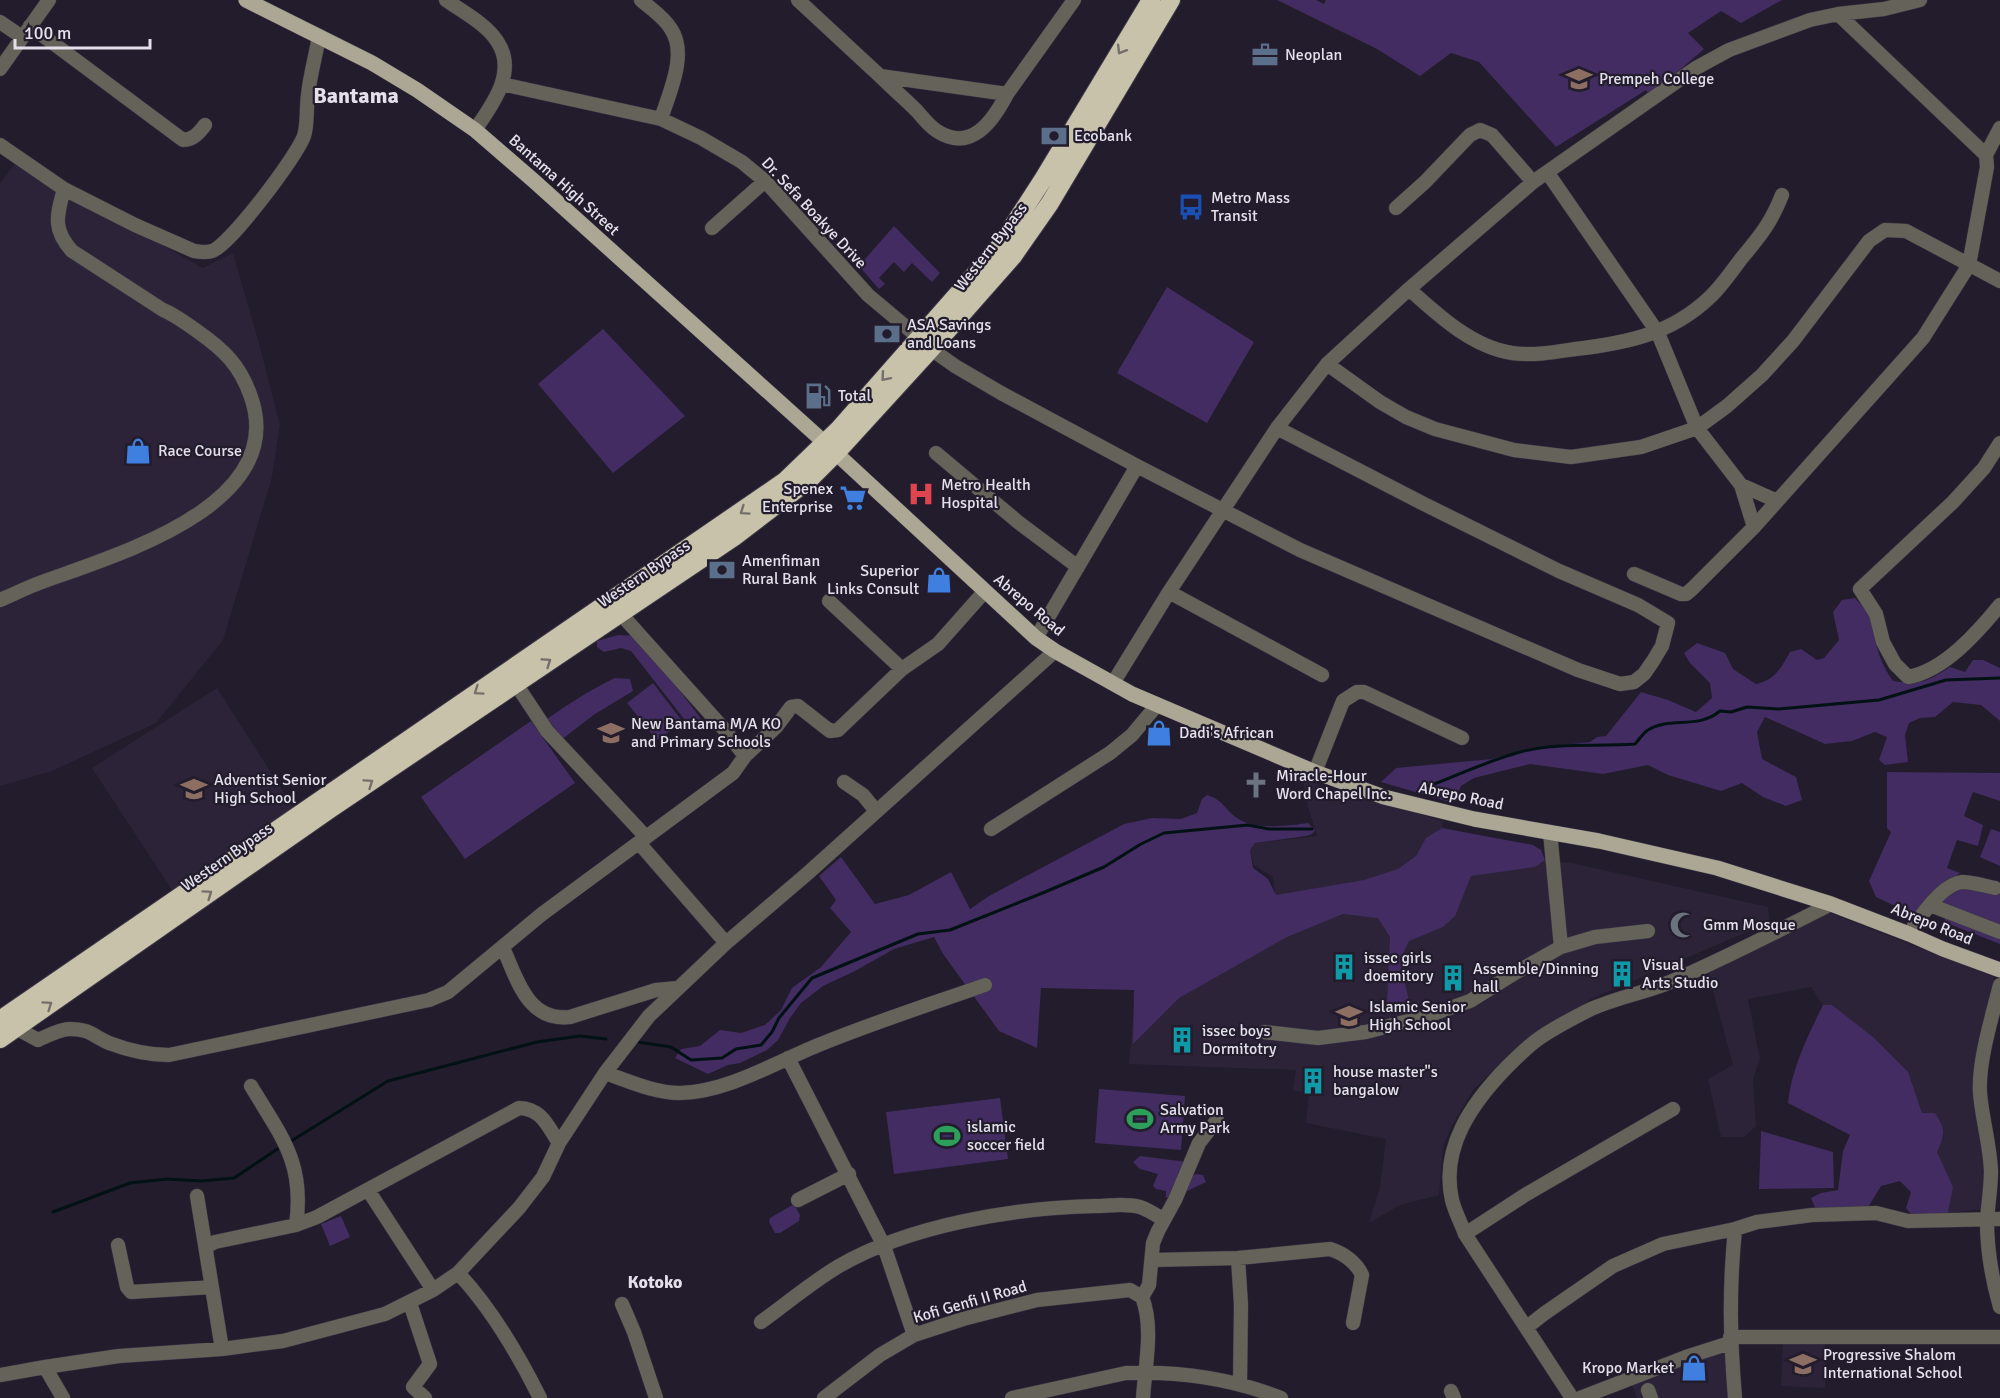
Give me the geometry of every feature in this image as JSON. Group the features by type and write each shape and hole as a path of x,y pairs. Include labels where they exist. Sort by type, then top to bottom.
{"highway":[{"name":"Western Bypass","path":"8,1024 742,531 795,491 925,343 1013,256 1032,213 1151,0"},
{"name":"Western Bypass","path":"1032,213 1171,0"},
{"name":"Western Bypass","path":"0,1039 8,1024 387,753 744,511 831,448"}],"main road":[{"name":"Bantama High Street","path":"246,0 372,63 417,90 474,130 534,181 831,448"},
{"name":"Abrepo Road","path":"831,448 1036,638 1132,694 1315,772 1384,797 1432,810 1550,832 1717,868 1831,904 2000,969"}],"street":[{"path":"0,69 49,0"},
{"path":"446,0 486,28 497,41 503,54 505,70 502,84 495,100 474,130"},
{"path":"641,0 672,30 678,46 677,63 661,119"},
{"path":"798,0 936,130 949,137 960,139 973,136 985,128 1074,0"},
{"path":"1113,683 1169,592 1277,428 1328,364 1409,289 1533,182 1696,68 1728,50 1810,20 1838,14 1884,9 1920,0"},
{"path":"1838,14 1986,155"},
{"path":"0,22 26,31 183,140 188,140 198,134 205,125"},
{"path":"0,145 64,189 181,245 204,252 214,251 269,190 299,148 304,134 308,95 319,36"},
{"path":"879,76 1007,94"},
{"name":"Dr. Sefa Boakye Drive","path":"502,84 661,119 701,138 742,162 765,181 868,296 955,366 1137,466 1300,550 1578,670 1620,684 1634,682 1644,674 1662,646 1668,624 1638,605 1559,571 1277,428"},
{"path":"1634,574 1652,584 1686,594 1754,527 1923,338 1969,265 1987,167 1986,155 2000,128"},
{"path":"1396,208 1425,182 1470,135 1480,130 1492,135 1533,182"},
{"path":"1547,172 1658,333 1697,428 1741,485 1754,527"},
{"path":"712,228 765,181"},
{"path":"0,600 162,536 205,510 232,486 248,460 255,436 254,408 247,386 233,362 220,347 81,256 62,240 58,228 64,189"},
{"path":"1409,289 1438,316 1478,341 1512,353 1544,353 1579,349 1618,343 1658,333 1676,324 1710,298 1771,222 1782,195"},
{"path":"1328,364 1380,402 1406,417 1435,429 1514,450 1571,457 1641,447 1697,428 1727,406 1762,375 1793,341 1869,241 1885,230 1906,231 2000,281"},
{"path":"2000,443 1984,468 1953,502 1860,589 1876,614 1883,642 1895,664 1908,677 1917,676 1953,655 2000,605"},
{"path":"936,453 1018,522 1078,567"},
{"path":"1036,638 1137,466"},
{"path":"1741,485 1777,501"},
{"path":"8,1024 38,1040 67,1028 92,1032 105,1041 129,1050 150,1055 169,1055 429,1000 448,992 542,914 733,773 745,756 776,727 791,707 798,706 830,731 838,730 902,669 938,644 985,591"},
{"path":"1169,592 1322,675"},
{"path":"829,601 902,669"},
{"path":"620,613 723,728 745,756"},
{"path":"0,1375 119,1356 222,1349 283,1341 385,1314 410,1303 459,1273 519,1208 543,1176 560,1143 605,1072 649,1016 726,943 1056,651"},
{"path":"516,684 547,731 643,840 726,943"},
{"path":"1315,772 1343,702 1357,692 1364,692 1462,738"},
{"path":"991,829 1110,753 1132,735 1157,705"},
{"path":"844,782 864,795 876,811"},
{"path":"1550,832 1561,947"},
{"path":"1909,934 1930,905 1950,885 1960,882 1995,888"},
{"path":"1572,1398 1465,1234 1452,1199 1450,1177 1452,1152 1459,1132 1476,1103 1520,1054 1540,1037 1592,1009 1662,985 1770,936 1831,904"},
{"path":"1930,905 2000,932"},
{"path":"1264,1032 1318,1038 1366,1032 1424,1017 1470,1001 1561,947 1595,937 1648,931"},
{"path":"503,948 526,999 537,1009 559,1018 570,1017 656,990 678,988"},
{"path":"605,1072 654,1090 679,1093 704,1091 823,1043 985,985"},
{"path":"2000,985 1981,1076 1980,1094 1991,1163 1994,1219 1988,1249 1994,1288 2000,1307"},
{"path":"788,1058 884,1246 914,1335"},
{"path":"251,1086 287,1146 294,1164 298,1197 296,1225"},
{"path":"206,1250 215,1242 296,1225 333,1209 519,1108 531,1109 539,1113 560,1143"},
{"path":"1465,1234 1535,1189 1673,1109"},
{"path":"1143,1398 1148,1335 1147,1307 1143,1297 1149,1285 1153,1243 1175,1200 1199,1143 1217,1120"},
{"path":"798,1200 849,1174"},
{"path":"368,1190 433,1290"},
{"path":"197,1196 222,1349"},
{"path":"760,1322 839,1266 884,1246 937,1228 1003,1214 1071,1207 1132,1205 1150,1211 1164,1220"},
{"path":"1527,1327 1613,1266 1663,1244 1756,1222 1812,1215 1876,1213 1908,1221 1994,1219"},
{"path":"1735,1228 1730,1275 1730,1340 1735,1398"},
{"path":"118,1245 131,1292 212,1287"},
{"path":"1152,1260 1238,1258 1330,1249 1340,1252 1359,1267 1362,1275 1353,1323"},
{"path":"1238,1258 1241,1305 1240,1384"},
{"path":"459,1273 471,1286 518,1355 540,1398"},
{"name":"Kofi Genfi II Road","path":"824,1398 880,1355 914,1335 963,1319 1037,1300 1130,1290 1143,1297"},
{"path":"410,1303 430,1364 413,1387 425,1398"},
{"path":"622,1304 656,1398"},
{"path":"1580,1398 1730,1340 2000,1337"},
{"path":"45,1367 63,1398"},
{"path":"1012,1398 1126,1373 1145,1372 1200,1377 1240,1384 1281,1398"}],"shaded area":[{"name":"Prempeh College","path":"1277,0 1316,0 1324,4 1326,0 1782,0 1741,23 1721,11 1688,33 1704,49 1681,69 1648,93 1646,90 1556,147 1479,62 1451,53 1420,76 1377,49"},
{"name":"Race Course","path":"16,163 203,268 233,253 280,425 272,477 223,640 156,723 52,771 0,786 0,183"},
{"path":"894,226 940,273 932,282 912,263 904,272 894,262 879,278 885,284 879,289 859,266"},
{"path":"1167,287 1254,342 1207,423 1117,373"},
{"path":"603,329 685,416 613,473 538,384"},
{"path":"1855,598 1874,619 1878,652 1893,681 1910,683 1923,681 1950,667 1965,672 1973,660 1983,660 2000,668 2000,721 1981,705 1953,702 1935,717 1920,718 1909,723 1905,735 1908,762 1885,765 1879,760 1887,737 1875,732 1852,741 1825,744 1765,717 1757,732 1762,759 1796,777 1802,800 1786,806 1763,797 1742,783 1721,791 1668,775 1648,765 1603,774 1530,764 1474,778 1461,786 1453,803 1381,782 1396,768 1492,759 1527,749 1590,742 1597,737 1606,736 1641,692 1696,712 1712,698 1710,683 1690,663 1684,653 1697,643 1725,653 1733,669 1756,684 1773,676 1790,652 1801,649 1817,660 1824,658 1839,640 1833,612 1842,600"},
{"path":"618,635 636,636 702,720 696,725 688,724 631,651 621,648 604,652 597,647 597,641"},
{"path":"615,678 630,679 633,691 595,714 557,743 539,725 595,688"},
{"path":"653,683 683,722 657,740 627,703"},
{"name":"Adventist Senior High School","path":"217,688 295,810 172,890 92,768"},
{"path":"531,721 575,783 465,859 421,797"},
{"path":"1887,772 2000,773 2000,801 1973,792 1964,816 1983,825 1978,846 1957,840 1947,868 1960,873 1914,915 1876,897 1869,881 1891,832 1887,828"},
{"name":"Islamic Senior High School","path":"1303,780 1443,821 1442,828 1427,838 1539,860 1572,863 1768,907 1770,922 1591,999 1509,1056 1474,1089 1452,1125 1443,1147 1439,1195 1400,1205 1369,1223 1380,1187 1386,1139 1306,1123 1309,1094 1293,1090 1296,1070 1129,1064 1141,926 1275,892 1273,877 1254,865 1248,844 1317,836"},
{"path":"1207,795 1217,800 1244,822 1261,826 1308,823 1315,830 1306,836 1255,843 1250,850 1253,868 1268,879 1276,895 1364,880 1398,869 1416,856 1426,838 1442,828 1533,845 1541,850 1545,860 1535,867 1471,876 1455,916 1443,927 1409,941 1400,960 1410,1006 1395,1013 1387,1005 1390,937 1378,918 1343,914 1287,937 1179,998 1133,1044 1134,990 1041,988 1037,1048 999,1031 943,954 934,937 894,949 823,986 801,1003 778,1040 767,1050 740,1063 728,1065 708,1074 675,1058 681,1049 700,1046 720,1030 741,1033 765,1025 781,1010 792,988 821,967 851,932 830,908 836,900 819,876 841,857 875,904 909,895 951,872 970,909 989,896 1124,824 1152,818 1181,819 1197,813 1202,799"},
{"path":"1991,829 2000,832 2000,866 1980,857"},
{"path":"1958,885 2000,892 2000,927 1939,904"},
{"path":"1825,911 1994,977 1994,1000 1976,1059 1974,1109 1983,1137 1985,1174 1983,1209 1948,1213 1952,1187 1937,1152 1944,1136 1922,1113 1907,1072 1832,1005 1823,1005 1811,987 1748,999 1760,1059 1753,1079 1756,1126 1744,1137 1721,1137 1708,1079 1733,1065 1707,969"},
{"path":"1954,917 2000,935 2000,944 1944,922 1945,919"},
{"path":"1823,1005 1832,1005 1873,1037 1908,1072 1922,1113 1935,1113 1939,1119 1943,1132 1937,1152 1953,1187 1948,1213 1914,1218 1906,1208 1911,1192 1900,1181 1881,1186 1867,1209 1816,1210 1811,1198 1821,1193 1838,1190 1843,1151 1850,1135 1788,1103 1796,1065"},
{"name":"Salvation Army Park","path":"1099,1089 1185,1096 1181,1150 1095,1143"},
{"name":"islamic soccer field","path":"1000,1098 1008,1159 894,1174 886,1112"},
{"path":"1761,1131 1833,1152 1834,1188 1759,1189"},
{"path":"1140,1156 1187,1162 1185,1168 1178,1172 1180,1179 1197,1174 1203,1175 1206,1182 1175,1197 1166,1198 1166,1191 1153,1186 1158,1174 1140,1169 1133,1162"},
{"path":"794,1204 800,1215 799,1221 780,1233 775,1233 769,1222 770,1218"},
{"path":"341,1216 350,1237 330,1246 321,1224"},
{"name":"Progressive Shalom International School","path":"1825,1340 1825,1388 1781,1386 1783,1341"},
{"name":"Kropo Market","path":"1724,1347 1728,1398 1637,1398 1631,1382"}],"waterway":[{"path":"1421,789 1520,752 1563,746 1635,744 1646,731 1657,726 1702,720 1720,711 1731,712 1747,707 1779,709 1879,700 1946,680 2000,678"},
{"path":"638,1042 671,1047 691,1060 722,1058 736,1049 761,1045 772,1032 779,1018 812,978 918,934 950,930 1045,892 1104,867 1164,833 1248,825 1269,829 1312,829"},
{"path":"288,1143 388,1081 537,1042 580,1036 606,1039"},
{"path":"53,1212 130,1183 167,1179 201,1181 234,1178 282,1146"}],"place":[{"name":"Neoplan","path":"1265,55"},
{"name":"Prempeh College","path":"1579,79"},
{"name":"Ecobank","path":"1054,136"},
{"name":"Metro Mass Transit","path":"1191,207"},
{"name":"ASA Savings and Loans","path":"887,334"},
{"name":"Total","path":"818,396"},
{"name":"Race Course","path":"138,451"},
{"name":"Metro Health Hospital","path":"921,494"},
{"name":"Spenex Enterprise","path":"853,498"},
{"name":"Amenfiman Rural Bank","path":"722,570"},
{"name":"Superior Links Consult","path":"939,580"},
{"name":"New Bantama M/A KO and Primary Schools","path":"611,733"},
{"name":"Dadi's African","path":"1159,733"},
{"name":"Miracle-Hour Word Chapel Inc.","path":"1256,785"},
{"name":"Adventist Senior High School","path":"194,789"},
{"name":"Gmm Mosque","path":"1683,925"},
{"name":"issec girls doemitory","path":"1344,967"},
{"name":"Visual Arts Studio","path":"1622,974"},
{"name":"Assemble/Dinning hall","path":"1453,978"},
{"name":"Islamic Senior High School","path":"1349,1016"},
{"name":"issec boys Dormitotry","path":"1182,1040"},
{"name":"house master\"s bangalow","path":"1313,1081"},
{"name":"Salvation Army Park","path":"1140,1119"},
{"name":"islamic soccer field","path":"947,1136"},
{"name":"Progressive Shalom International School","path":"1803,1364"},
{"name":"Kropo Market","path":"1694,1368"}],"district":[{"name":"Bantama","path":"356,95"},
{"name":"Kotoko","path":"655,1282"}]}
